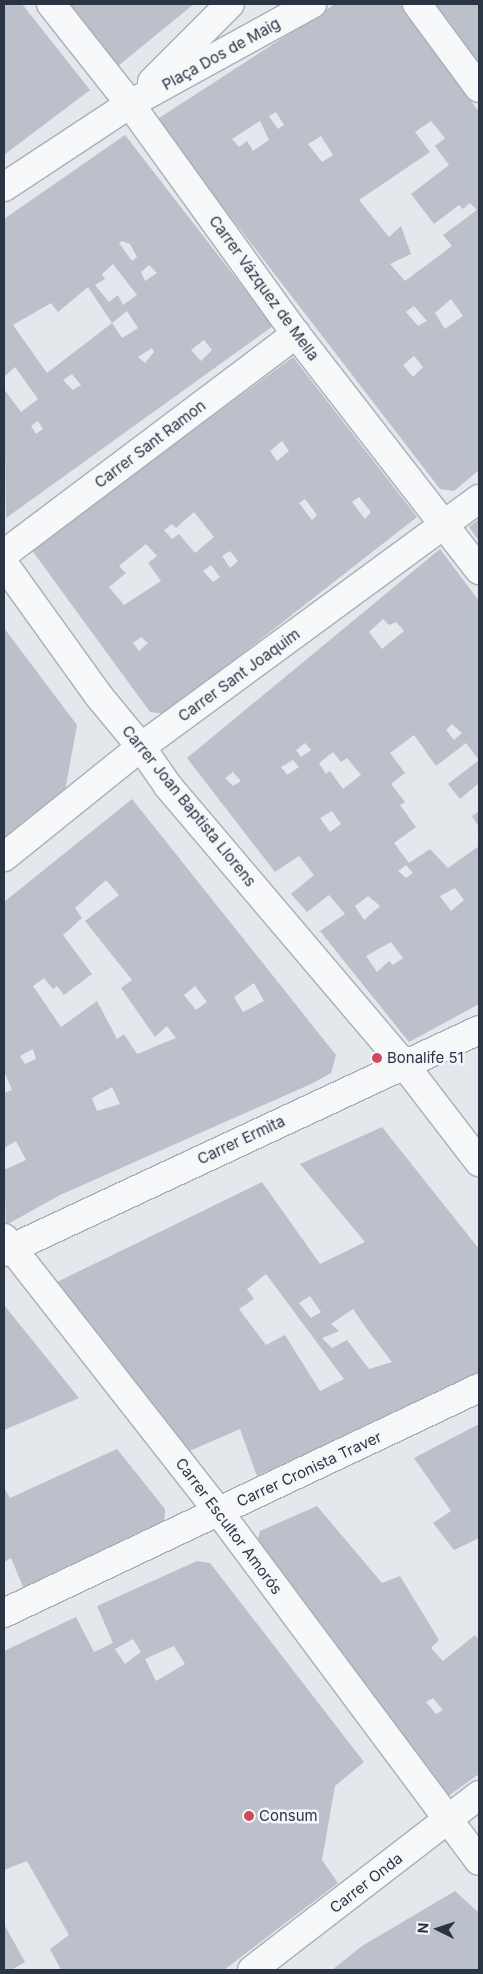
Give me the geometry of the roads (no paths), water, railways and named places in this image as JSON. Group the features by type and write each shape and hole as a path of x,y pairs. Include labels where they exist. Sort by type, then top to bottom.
{"street":[{"name":"Carrer Vázquez de Mella","path":"51,4 130,104 296,334 479,570"},
{"name":"Plaça Dos de Maig","path":"130,104 230,4"},
{"name":"Plaça Dos de Maig","path":"4,187 130,104 312,4"},
{"path":"418,4 479,88"},
{"name":"Carrer Sant Ramon","path":"4,554 296,334"},
{"name":"Carrer Sant Joaquim","path":"4,857 141,747 446,526 479,499"},
{"name":"Carrer Joan Baptista Llorens","path":"4,564 98,695 141,747 168,786 403,1063 479,1162"},
{"name":"Carrer Ermita","path":"6,1246 403,1063 479,1030"},
{"name":"Carrer Escultor Amorós","path":"6,1246 219,1512 479,1861"},
{"name":"Carrer Cronista Traver","path":"4,1613 479,1388"},
{"name":"Carrer Onda","path":"252,1970 479,1795"}],"place":[{"name":"Bonalife 51","path":"377,1058"},
{"name":"Consum","path":"249,1816"}]}
